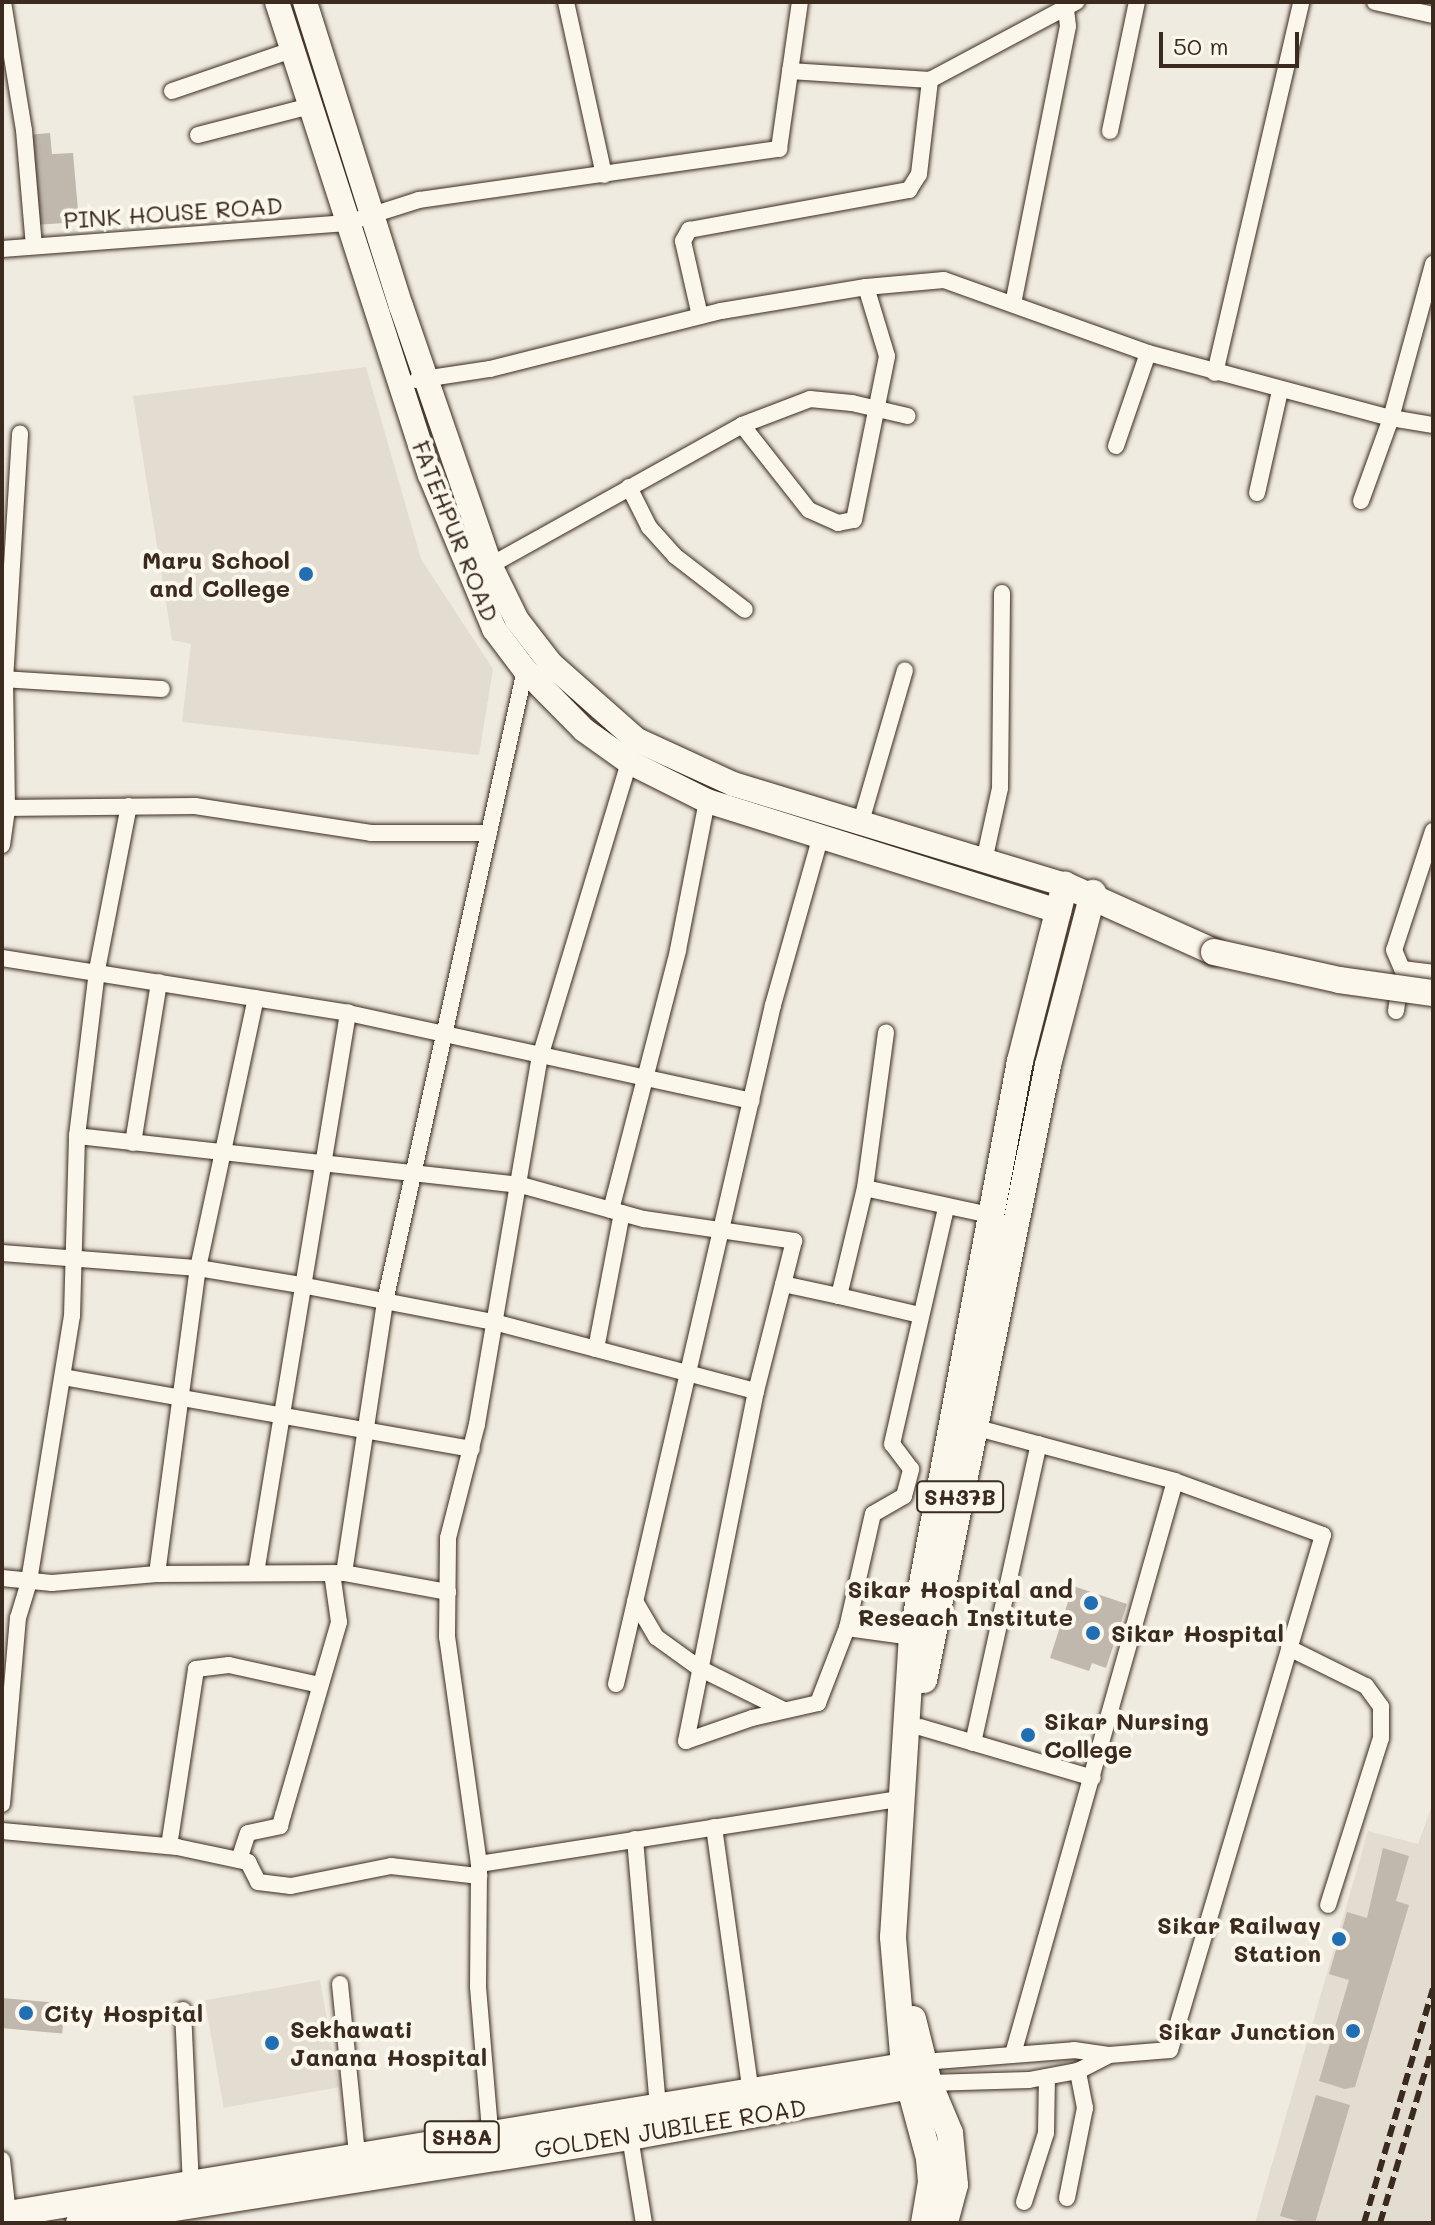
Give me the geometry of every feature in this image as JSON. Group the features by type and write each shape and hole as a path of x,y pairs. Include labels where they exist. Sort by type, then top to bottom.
{"main road":[{"path":"1062,898 1153,927 1214,952 1339,980 1433,993"},
{"name":"SH37B","path":"917,2074 893,1937 912,1637 1020,1061 1062,898"},
{"name":"SH37B","path":"917,2074 908,1961 924,1675 1048,1065 1089,906"},
{"path":"917,2074 931,2182 924,2223"},
{"path":"917,2074 947,2124 953,2155 955,2185 945,2223"},
{"name":"SH8A","path":"5,2215 357,2155 492,2144 658,2107 917,2074"},
{"name":"GOLDEN JUBILEE ROAD","path":"79,2223 492,2144 630,2137 917,2074"}],"street":[{"path":"3,2 24,130 34,246"},
{"name":"FATEHPUR ROAD","path":"277,2 399,383 480,571 494,629 525,670 584,730 629,762 707,801 820,839 1062,898"},
{"path":"305,2 371,216 426,379 480,571 551,664 637,740 733,784 984,861 1062,898"},
{"path":"566,2 604,175"},
{"path":"800,2 790,71 930,80 1069,4"},
{"path":"1110,131 1137,2"},
{"path":"1215,373 1301,2"},
{"path":"1375,2 1433,15"},
{"path":"1013,304 1068,26 1069,4"},
{"path":"172,91 292,50"},
{"name":"PINK HOUSE ROAD","path":"2,249 347,223 419,200 779,149 790,71"},
{"path":"700,316 683,241 689,230 909,190 919,174 930,80"},
{"path":"198,135 310,106"},
{"path":"1361,501 1391,418 1433,264"},
{"path":"399,383 490,369 700,316 866,287 944,280 1148,353 1215,373 1391,418 1433,425"},
{"path":"742,425 809,510 846,525 860,509 887,356 866,287"},
{"path":"1116,446 1148,353"},
{"path":"1257,493 1280,391"},
{"path":"480,571 742,425 810,399 908,416"},
{"path":"2,845 3,680 20,433"},
{"path":"629,487 649,527 675,556 745,610"},
{"path":"984,861 1000,788 1002,593"},
{"path":"239,1860 248,1833 280,1826 339,1622 338,1573 385,1301 447,1037 525,670"},
{"path":"860,825 905,670"},
{"path":"3,680 162,689"},
{"path":"492,2144 478,1986 479,1870 447,1637 448,1538 457,1488 472,1449 521,1185 540,1057 629,762"},
{"path":"596,1349 616,1211 643,1078 678,950 707,801"},
{"path":"2,1804 18,1618 29,1581 63,1377 77,1256 77,1136 97,970 129,806"},
{"path":"4,808 195,806 371,833 489,833"},
{"path":"1396,1011 1402,969 1394,950 1433,831"},
{"path":"616,1684 721,1228 820,839"},
{"path":"2,958 97,970 348,1013 752,1101"},
{"path":"1402,969 1433,973"},
{"path":"133,1143 159,982"},
{"path":"157,1574 198,1268 217,1192 221,1151 245,1065 256,998"},
{"path":"256,1573 279,1412 348,1013"},
{"path":"839,1296 865,1188 886,1032"},
{"path":"77,1136 417,1171 521,1185 616,1211 794,1241 756,1391 742,1483 699,1668 686,1741 784,1710 818,1703 847,1628 873,1514 904,1496 911,1469 892,1444 946,1208"},
{"path":"865,1188 946,1208 990,1215"},
{"path":"2,1253 77,1256 198,1268 301,1285 494,1322 756,1391"},
{"path":"783,1284 920,1315"},
{"path":"63,1377 279,1412 472,1449"},
{"path":"917,2074 1013,2054 1074,2050 1109,2055 1170,2050 1323,1535 1175,1481 974,1427"},
{"path":"973,1743 1039,1444"},
{"path":"1013,2054 1175,1481"},
{"path":"2,1578 29,1581 157,1574 338,1573 448,1592"},
{"path":"635,1601 656,1637 699,1668 784,1710"},
{"path":"847,1628 912,1637"},
{"path":"1289,1648 1366,1686 1381,1707 1381,1738 1328,1905"},
{"path":"169,1846 196,1669 229,1665 320,1685"},
{"path":"920,1727 1093,1778"},
{"path":"2,1831 169,1846 248,1862 258,1882 291,1886 391,1866 479,1870 635,1839 901,1799"},
{"path":"714,1827 751,2093"},
{"path":"635,1839 658,2107"},
{"path":"340,1984 357,2155"},
{"path":"183,2010 191,2183"},
{"path":"917,2074 1047,2077 1078,2071 1109,2055"},
{"path":"1067,2198 1085,2108 1078,2071"},
{"path":"1024,2202 1046,2133 1047,2077"},
{"path":"630,2137 644,2223"},
{"path":"2,2160 5,2215"}],"shaded area":[{"path":"366,367 421,559 493,669 479,755 182,722 191,644 172,640 133,396"},
{"path":"1433,1803 1433,2223 1255,2223 1368,1831 1418,1844"},
{"name":"Sekhawati Janana Hospital","path":"320,1980 339,2087 224,2108 205,2000"}],"building":[{"path":"50,133 52,154 73,153 79,222 35,225 27,135"},
{"path":"1073,1586 1127,1604 1106,1668 1092,1663 1089,1671 1050,1658"},
{"name":"Sikar Junction","path":"1383,1848 1409,1856 1396,1901 1409,1905 1355,2087 1345,2089 1319,2081 1349,1980 1329,1974 1347,1912 1367,1918"},
{"path":"2,1998 65,2003 62,2033 2,2028"},
{"path":"1316,2095 1350,2105 1315,2223 1305,2223 1280,2216"}],"railway":[{"path":"1364,2223 1433,1989"},
{"path":"1380,2223 1433,2045"}],"place":[{"name":"Maru School and College","path":"306,574"},
{"name":"Sikar Hospital and Reseach Institute","path":"1091,1603"},
{"name":"Sikar Hospital","path":"1093,1633"},
{"name":"Sikar Nursing College","path":"1028,1735"},
{"name":"Sikar Railway Station","path":"1339,1939"},
{"name":"City Hospital","path":"26,2013"},
{"name":"Sikar Junction","path":"1353,2031"},
{"name":"Sekhawati Janana Hospital","path":"272,2043"}]}
